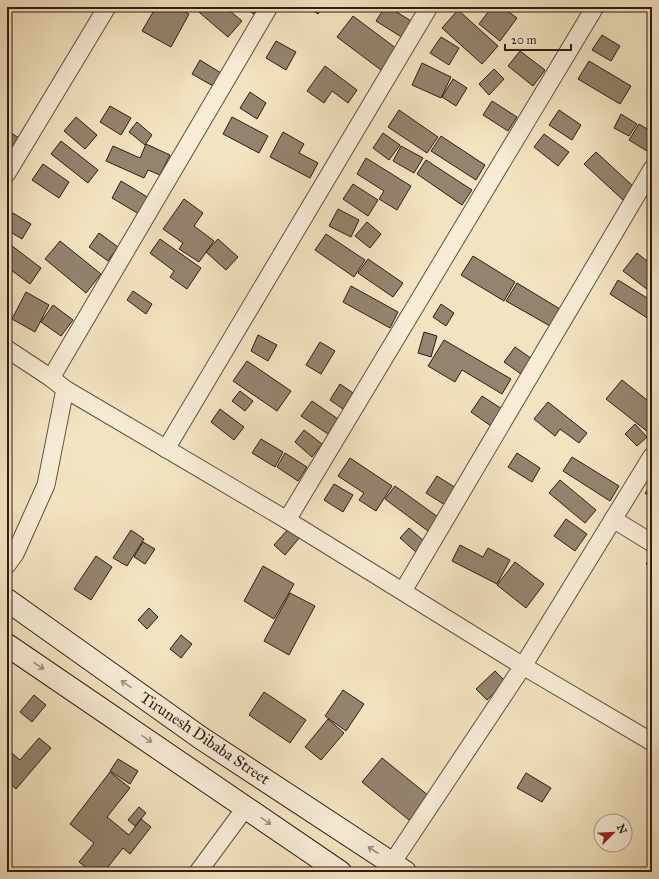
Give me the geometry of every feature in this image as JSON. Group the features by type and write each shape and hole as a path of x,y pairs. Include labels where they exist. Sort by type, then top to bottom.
{"main road":[{"name":"Tirunesh Dibaba Street","path":"7,600 201,738 399,867"},
{"path":"7,644 340,872"}],"street":[{"path":"7,173 107,7"},
{"path":"51,378 270,7"},
{"path":"166,449 429,7"},
{"path":"287,520 595,7"},
{"path":"403,591 652,169"},
{"path":"7,349 65,389 287,520 523,666 652,742"},
{"path":"7,566 16,554 46,485 65,389"},
{"path":"399,867 652,456"},
{"path":"613,519 652,543"},
{"path":"198,872 246,807"}],"building":[{"path":"156,7 177,7 189,14 171,47 142,31"},
{"path":"193,7 225,7 242,21 228,37"},
{"path":"243,7 258,7 254,14"},
{"path":"307,7 323,7 318,14"},
{"path":"385,7 388,7 413,22 403,38 376,21"},
{"path":"492,7 502,7 517,18 500,41 479,24"},
{"path":"458,10 498,46 482,64 442,28"},
{"path":"353,16 397,49 381,70 337,37"},
{"path":"602,35 620,46 611,61 592,50"},
{"path":"441,37 459,48 449,65 430,53"},
{"path":"276,41 296,52 286,70 266,58"},
{"path":"520,51 545,70 533,86 508,66"},
{"path":"200,60 221,73 213,86 192,74"},
{"path":"589,61 631,86 620,104 578,79"},
{"path":"422,63 451,77 441,98 412,85"},
{"path":"325,66 357,90 348,103 332,91 324,103 307,91"},
{"path":"494,69 504,79 489,95 479,84"},
{"path":"453,79 467,88 456,106 442,97"},
{"path":"250,92 266,103 257,119 240,108"},
{"path":"492,101 517,117 508,131 483,115"},
{"path":"110,106 131,118 121,135 100,122"},
{"path":"399,110 438,137 427,153 388,127"},
{"path":"559,110 581,125 572,140 549,125"},
{"path":"621,114 637,124 629,136 614,128"},
{"path":"76,117 97,135 85,149 64,131"},
{"path":"232,117 268,136 259,153 223,134"},
{"path":"137,122 152,135 145,145 129,132"},
{"path":"639,124 652,132 652,154 629,140"},
{"path":"10,132 20,139 10,155 7,153 7,136"},
{"path":"283,132 304,144 299,153 318,163 310,178 270,157"},
{"path":"383,133 400,145 389,160 373,148"},
{"path":"544,134 569,152 558,166 534,147"},
{"path":"441,136 485,165 476,180 431,151"},
{"path":"61,141 98,170 88,183 51,154"},
{"path":"146,144 170,155 160,175 148,170 144,178 106,161 113,146 140,158"},
{"path":"401,146 423,158 414,173 393,161"},
{"path":"596,152 635,188 623,200 584,164"},
{"path":"366,158 411,186 397,210 379,199 384,191 357,174"},
{"path":"426,160 472,190 462,205 417,174"},
{"path":"43,164 69,182 59,198 32,180"},
{"path":"121,181 149,198 139,214 112,198"},
{"path":"353,184 378,200 368,216 343,199"},
{"path":"184,199 203,213 194,226 214,241 199,262 179,249 183,243 163,229"},
{"path":"338,209 359,220 351,237 329,226"},
{"path":"13,213 31,224 22,239 7,230 7,223"},
{"path":"367,222 381,234 370,248 355,236"},
{"path":"99,233 118,247 108,261 89,247"},
{"path":"326,234 365,260 354,277 315,250"},
{"path":"160,239 201,268 187,289 170,277 174,271 150,253"},
{"path":"218,239 238,257 226,270 206,252"},
{"path":"60,241 101,274 86,293 45,259"},
{"path":"7,242 41,268 30,284 7,267"},
{"path":"637,253 652,265 652,293 623,271"},
{"path":"473,256 515,282 504,301 461,275"},
{"path":"368,259 403,283 393,297 358,273"},
{"path":"618,280 652,301 652,321 610,294"},
{"path":"517,283 560,309 550,326 506,301"},
{"path":"351,286 398,312 390,328 343,302"},
{"path":"133,291 152,304 146,314 127,300"},
{"path":"26,292 49,305 35,332 12,319"},
{"path":"441,304 454,313 446,326 433,317"},
{"path":"53,305 73,320 61,336 41,322"},
{"path":"424,332 437,336 431,357 418,353"},
{"path":"258,335 277,345 268,361 251,351"},
{"path":"444,340 511,379 502,394 462,370 455,382 428,366"},
{"path":"320,342 335,351 321,374 306,365"},
{"path":"515,347 532,359 521,374 504,362"},
{"path":"247,361 291,391 277,411 233,381"},
{"path":"622,380 652,404 652,427 648,432 606,399"},
{"path":"340,384 353,393 343,409 330,400"},
{"path":"240,391 253,401 245,411 232,401"},
{"path":"482,396 502,409 491,426 471,412"},
{"path":"312,401 338,419 328,434 301,416"},
{"path":"548,402 587,433 579,443 560,429 555,436 534,419"},
{"path":"220,409 244,427 234,440 211,422"},
{"path":"635,424 647,437 637,446 625,434"},
{"path":"304,430 322,444 312,457 295,442"},
{"path":"261,439 283,452 275,467 252,453"},
{"path":"285,453 307,467 298,481 277,467"},
{"path":"517,453 540,468 532,482 508,467"},
{"path":"572,457 619,486 610,501 563,471"},
{"path":"350,458 392,486 376,511 359,500 364,493 338,476"},
{"path":"437,476 456,488 445,505 426,493"},
{"path":"560,480 596,510 585,523 549,493"},
{"path":"334,484 353,495 343,512 324,500"},
{"path":"652,485 652,500 645,493"},
{"path":"395,486 438,517 428,531 385,499"},
{"path":"566,519 587,534 575,551 554,536"},
{"path":"289,528 300,537 285,555 274,545"},
{"path":"409,528 425,542 416,552 400,538"},
{"path":"131,530 144,539 127,566 113,558"},
{"path":"143,542 155,549 145,564 134,557"},
{"path":"460,545 483,557 488,548 510,560 497,584 452,561"},
{"path":"96,556 112,567 91,600 74,589"},
{"path":"652,556 652,568 646,564"},
{"path":"515,562 544,584 526,608 497,585"},
{"path":"263,566 294,584 274,619 244,601"},
{"path":"290,593 315,606 289,655 264,641"},
{"path":"149,608 158,617 147,629 138,620"},
{"path":"181,635 192,644 181,658 170,649"},
{"path":"495,671 506,682 487,700 476,689"},
{"path":"343,690 364,704 346,731 325,716"},
{"path":"264,692 306,720 290,743 249,715"},
{"path":"34,695 46,705 32,722 20,712"},
{"path":"328,719 344,733 321,760 305,747"},
{"path":"39,738 51,748 16,789 7,781 7,749 20,760"},
{"path":"382,758 434,800 414,824 362,782"},
{"path":"118,759 138,771 130,784 110,771"},
{"path":"110,772 130,788 107,817 129,835 141,819 151,827 130,854 123,848 104,872 92,872 79,862 94,843 70,824"},
{"path":"526,773 551,788 542,802 517,788"},
{"path":"139,807 146,813 135,826 128,820"}]}
